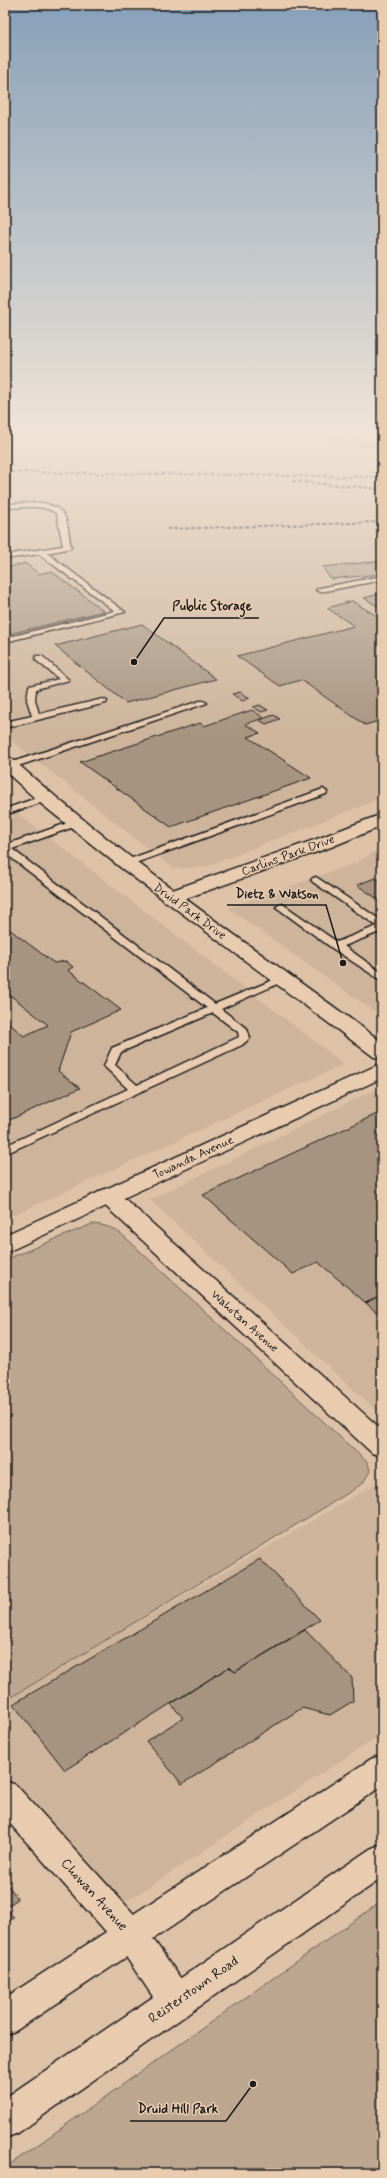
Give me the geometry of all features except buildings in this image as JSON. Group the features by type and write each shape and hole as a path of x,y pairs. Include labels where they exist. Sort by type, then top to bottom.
{"main road":[{"name":"Druid Park Drive","path":"7,764 45,798 127,864 382,1052"},
{"name":"Carlins Park Drive","path":"171,896 324,843 382,819"},
{"name":"Towanda Avenue","path":"5,1245 382,1070"},
{"name":"Wahotan Avenue","path":"108,1196 382,1446"},
{"path":"5,2018 130,1934 168,1912 382,1769"},
{"name":"Chowan Avenue","path":"5,1795 130,1934 176,2001"},
{"name":"Reisterstown Road","path":"5,2120 382,1859"}],"lane":[{"path":"5,557 67,548 64,533"},
{"path":"5,640 121,612 40,552"},
{"path":"320,590 382,578"},
{"path":"36,717 32,700 32,688 65,680 40,658"},
{"path":"5,724 103,701"},
{"path":"7,764 203,703"},
{"path":"127,864 323,792"},
{"path":"5,812 45,798"},
{"path":"5,848 76,823"},
{"path":"5,848 243,1031 245,1038 238,1043 5,1150"},
{"path":"316,880 382,926"},
{"path":"281,907 382,978"},
{"path":"336,946 382,926"},
{"path":"136,1090 109,1066 116,1050 284,979"}],"shaded area":[{"path":"5,533 382,533 382,795 372,802 205,867 174,869 16,744 5,733"},
{"path":"5,801 23,818 344,1064 5,1219"},
{"path":"382,847 382,1017 228,908 356,863"},
{"path":"382,1086 382,1416 150,1200"},
{"path":"92,1224 110,1228 126,1238 368,1463 370,1471 363,1483 350,1492 5,1701 5,1260"},
{"path":"382,1480 382,1734 101,1918 5,1779 5,1699"},
{"path":"382,1901 382,2173 5,2173 5,2168"}],"place":[{"name":"Public Storage","path":"134,662"},
{"name":"Dietz & Watson","path":"343,963"},
{"name":"Druid Hill Park","path":"253,2084"}]}
